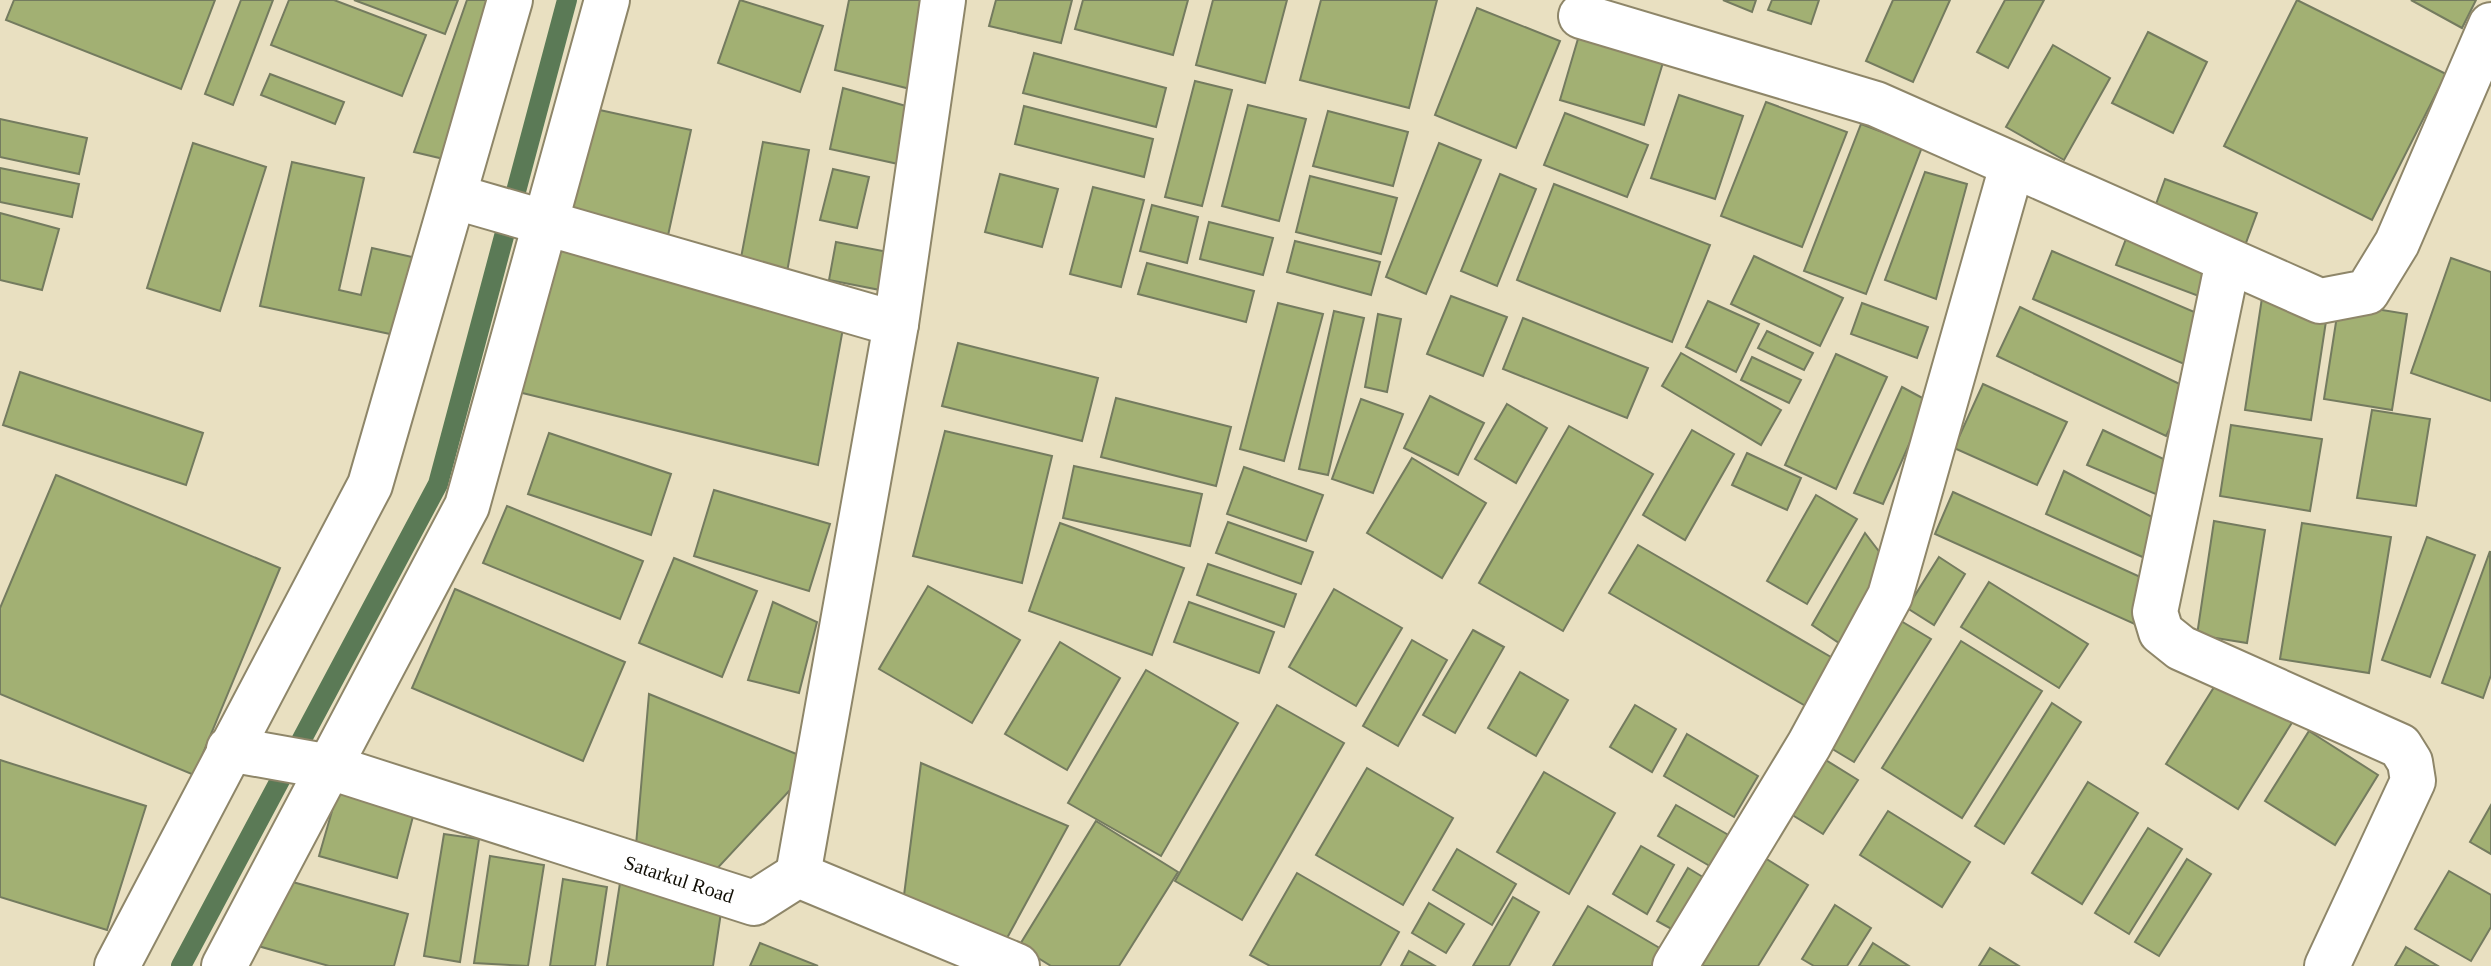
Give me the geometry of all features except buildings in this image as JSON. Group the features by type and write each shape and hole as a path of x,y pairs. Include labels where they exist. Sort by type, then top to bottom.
{"street":[{"path":"117,966 370,485 456,197 510,0"},
{"path":"224,966 467,506 607,0"},
{"path":"943,0 896,324 798,875 1017,966"},
{"path":"1581,16 1876,104 2320,301 2367,292 2397,243 2491,25"},
{"path":"1675,966 1809,745 1890,596 2012,166"},
{"path":"456,197 896,324"},
{"path":"2228,261 2155,612 2161,632 2181,648 2400,746 2410,762 2413,781 2327,966"},
{"path":"229,749 330,767"},
{"name":"Satarkul Road","path":"330,767 754,903 798,875"}],"waterway":[{"path":"181,966 438,484 567,0"}]}
